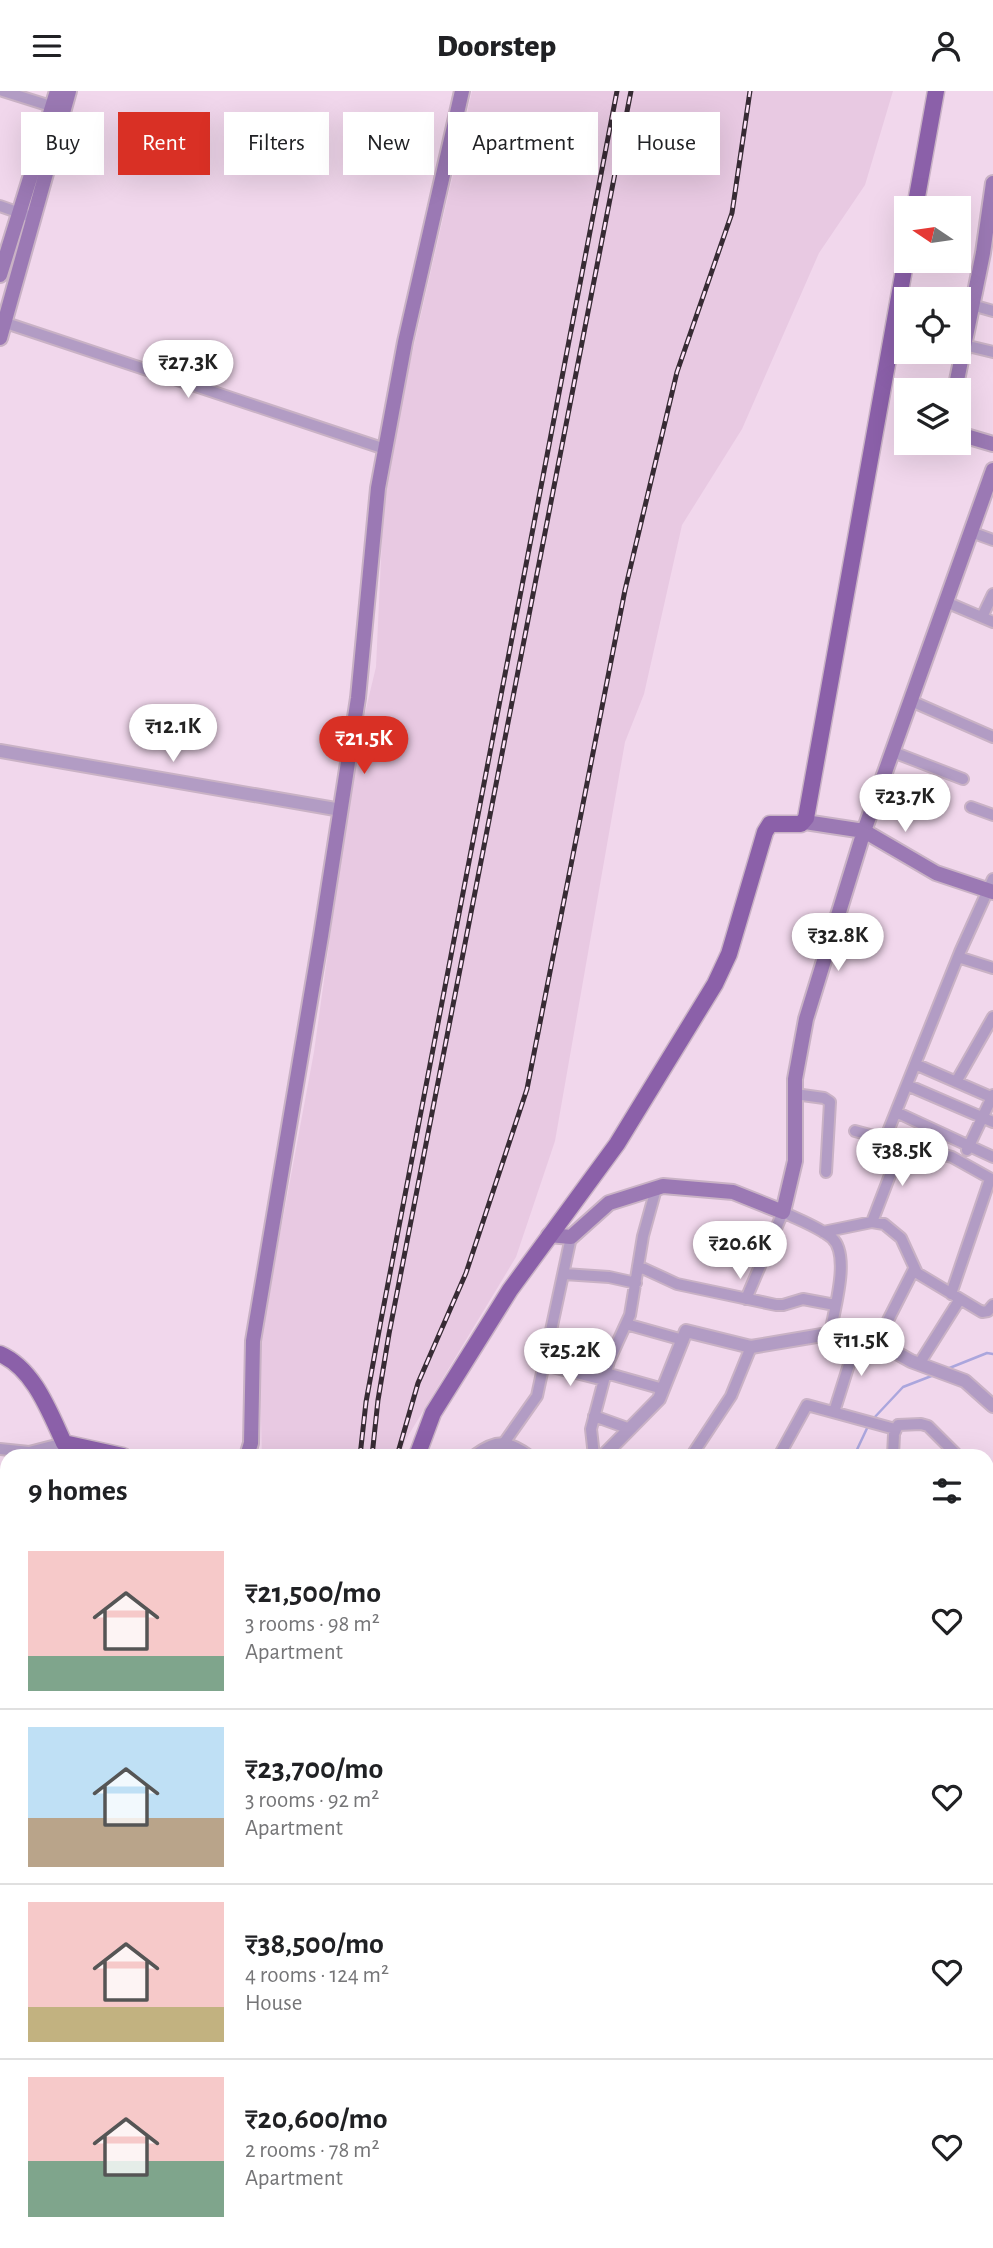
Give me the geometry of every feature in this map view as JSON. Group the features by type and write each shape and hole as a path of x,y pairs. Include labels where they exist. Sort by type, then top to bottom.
{"main road":[{"path":"0,338 34,218 59,109 57,91"},
{"path":"0,275 59,109 69,91"},
{"path":"249,1449 253,1341 358,698 378,488 407,331 462,91"},
{"path":"917,196 936,91"},
{"path":"971,310 987,259 993,183"},
{"path":"804,822 903,273"},
{"path":"971,438 993,444"},
{"path":"549,1235 572,1237 609,1203 663,1186 733,1192 783,1212 795,1161 795,1079 806,1019 864,831 971,533 990,488 993,470"},
{"path":"420,1449 433,1413 510,1290 617,1144 715,984 729,954 765,832 770,824 804,822 864,831 936,873 991,887"},
{"path":"0,1354 15,1361 44,1399 62,1449"},
{"path":"0,1366 37,1390"}],"street":[{"path":"3,91 59,109"},
{"path":"0,206 34,218"},
{"path":"972,305 993,311"},
{"path":"3,322 385,449"},
{"path":"971,347 993,352"},
{"path":"971,533 993,540"},
{"path":"982,617 993,593"},
{"path":"946,602 993,622"},
{"path":"911,701 991,733"},
{"path":"0,751 341,810"},
{"path":"892,752 963,779"},
{"path":"971,807 993,814"},
{"path":"885,1139 958,957 991,887"},
{"path":"958,957 993,968"},
{"path":"956,1082 991,1030 993,1017"},
{"path":"915,1064 992,1097 962,1162"},
{"path":"907,1084 993,1122"},
{"path":"795,1094 824,1098 830,1102 826,1172"},
{"path":"896,1112 993,1157"},
{"path":"855,1131 952,1157 992,1180 956,1296 919,1364"},
{"path":"872,1222 902,1144"},
{"path":"593,1449 590,1437 594,1416 611,1357 630,1315 643,1232 656,1189"},
{"path":"746,1299 783,1212 823,1232 833,1239 842,1253 830,1334"},
{"path":"823,1232 872,1222 891,1228 901,1238 914,1269 920,1276 982,1312 988,1311 993,1305"},
{"path":"504,1443 536,1400 572,1237"},
{"path":"638,1266 677,1284 779,1306 803,1299 835,1305"},
{"path":"877,1342 914,1269"},
{"path":"564,1274 609,1277 635,1283"},
{"path":"626,1324 683,1340"},
{"path":"610,1449 659,1399 686,1331 751,1347 830,1334 858,1336 877,1342 919,1364 965,1381 993,1406"},
{"path":"834,1412 858,1336"},
{"path":"699,1449 731,1396 751,1347"},
{"path":"544,1365 663,1389"},
{"path":"783,1449 805,1407 810,1405 895,1429"},
{"path":"594,1416 630,1429"},
{"path":"894,1449 895,1429 901,1424 925,1425 951,1449"},
{"path":"488,1449 504,1443 512,1444 519,1449"}],"shaded area":[{"path":"472,91 893,91 865,185 819,253 742,429 682,525 644,694 625,742 555,1141 516,1257 405,1441 403,1449 262,1449 259,1347 314,1052 356,750 376,667 385,472 453,175 598,175 598,112 467,112"}],"waterway":[{"path":"947,1369 987,1353 993,1354"},
{"path":"873,1419 903,1387 934,1375"},
{"path":"857,1449 869,1424"}],"railway":[{"path":"361,1449 366,1402 381,1320 617,91"},
{"path":"373,1449 389,1334 631,91"},
{"path":"399,1449 418,1383 466,1273 527,1089 625,590 677,372 732,213 750,91"}]}
